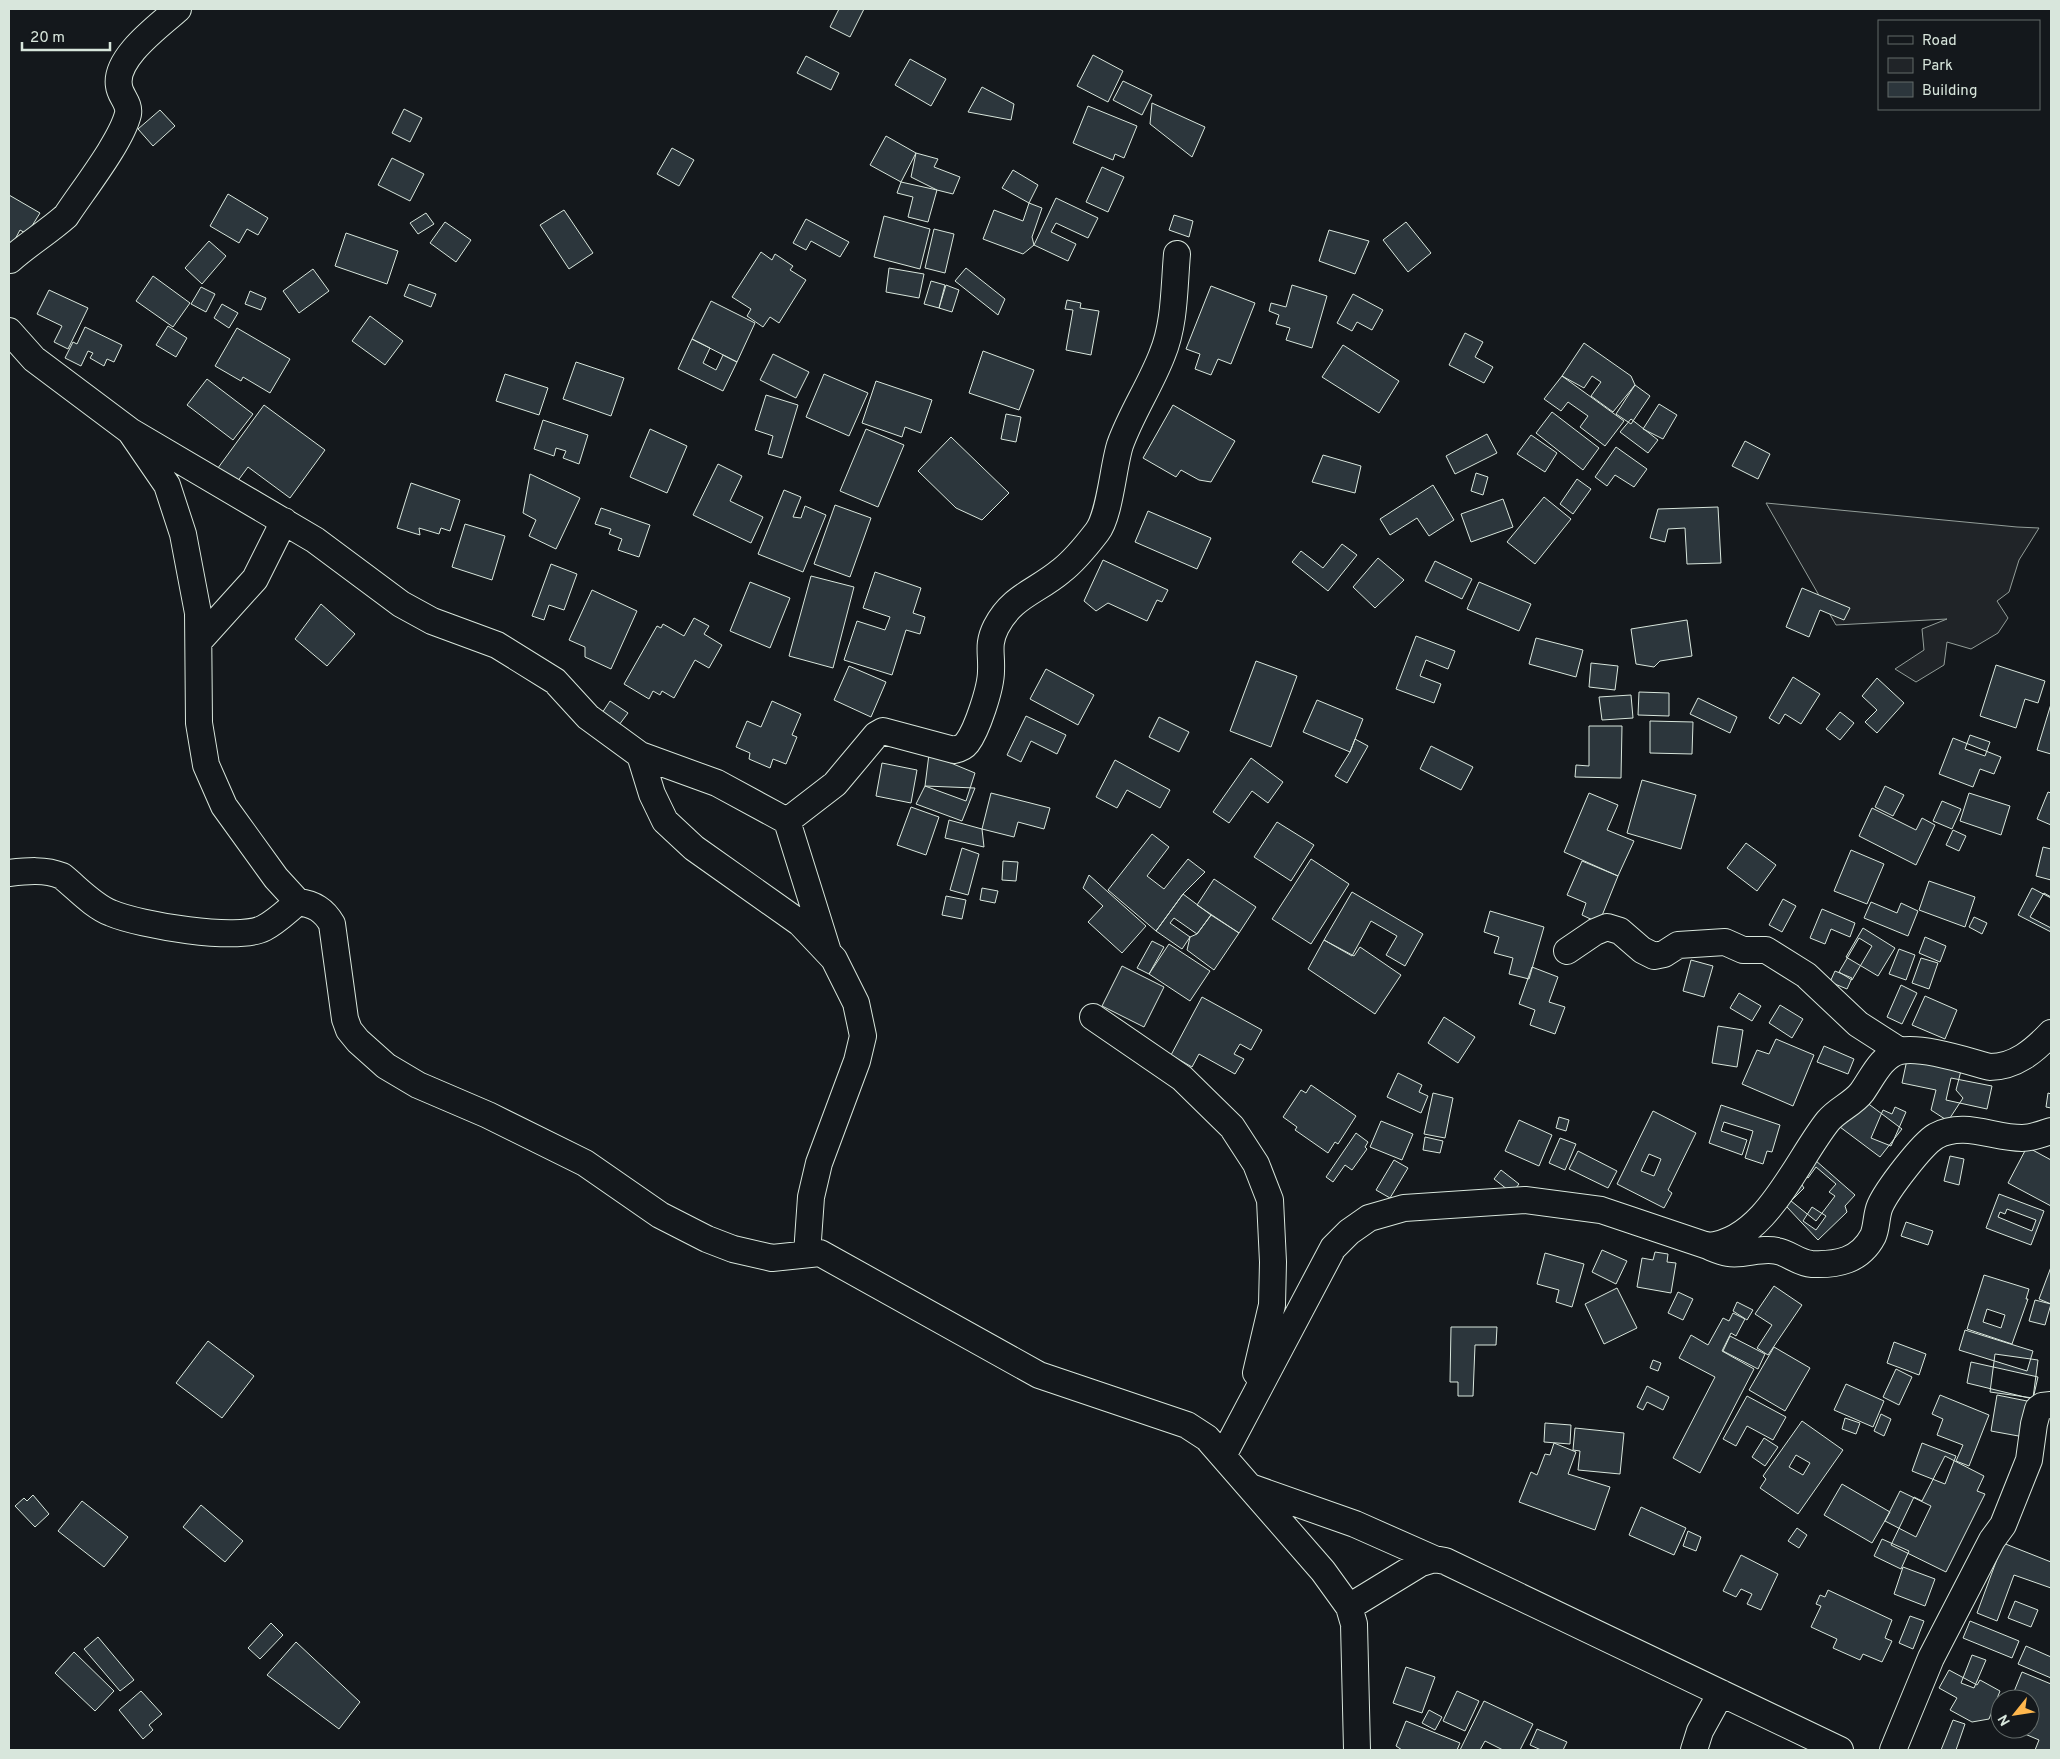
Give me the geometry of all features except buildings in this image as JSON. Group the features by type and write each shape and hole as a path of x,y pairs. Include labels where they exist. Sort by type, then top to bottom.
{"street":[{"path":"9,261 66,216 118,137 128,113 128,104 119,86 119,75 124,61 178,9"},
{"path":"787,821 835,784 876,735 883,731 954,750 966,744 977,723 989,682 991,672 991,638 1001,619 1011,605 1062,571 1098,531 1104,518 1120,446 1163,354 1172,318 1177,254"},
{"path":"9,330 34,360 130,431 316,540 401,604 432,621 496,645 555,681 588,717 640,755 717,783 787,821 828,952"},
{"path":"130,431 167,484 183,534 198,613 199,723 206,766 224,806 276,878 298,902 312,904 325,914 332,924 347,1024 358,1041 386,1066 418,1086 488,1115 585,1163 660,1215 707,1239 733,1249 772,1258 820,1253 829,1256 1039,1376 1188,1425 1207,1438 1323,1571 1349,1607 1354,1624 1357,1750"},
{"path":"199,641 256,578 284,521"},
{"path":"640,755 652,794 665,821 694,848 800,923 834,959 856,1003 862,1036 857,1061 819,1163 811,1198 807,1254"},
{"path":"9,873 53,872 62,876 110,913 152,924 211,932 249,933 264,928 298,902"},
{"path":"1567,951 1595,932 1607,927 1620,931 1642,950 1654,956 1664,954 1678,945 1725,942 1743,950 1766,950 1806,975 1858,1024 1900,1051"},
{"path":"1093,1017 1182,1078 1232,1127 1256,1164 1270,1200 1273,1262 1272,1305 1247,1411"},
{"path":"1707,1245 1721,1245 1736,1237 1760,1218 1799,1166 1828,1121 1862,1093 1873,1074 1888,1058 1900,1051 1916,1049 2001,1067 2026,1056 2051,1033"},
{"path":"1223,1456 1333,1248 1349,1232 1369,1218 1404,1208 1524,1200 1601,1210 1726,1253 1741,1254 1771,1250 1781,1252 1800,1262 1810,1264 1832,1263 1852,1259 1863,1250 1873,1235 1880,1206 1892,1187 1928,1141 1939,1134 1953,1130 1970,1129 2021,1138 2051,1131"},
{"path":"1893,1750 1931,1658 1992,1540 2003,1525 2030,1460 2034,1424 2038,1409 2042,1406 2051,1405"},
{"path":"1250,1487 1355,1524 1434,1559 1445,1561 1840,1750"},
{"path":"1349,1607 1421,1563 1434,1559"},
{"path":"1694,1750 1700,1731 1721,1693"}],"green space":[{"path":"1766,503 2039,528 2019,560 2009,592 1997,601 2008,618 1998,633 1971,649 1947,642 1944,665 1916,682 1895,669 1924,650 1922,629 1947,619 1836,625"}]}
